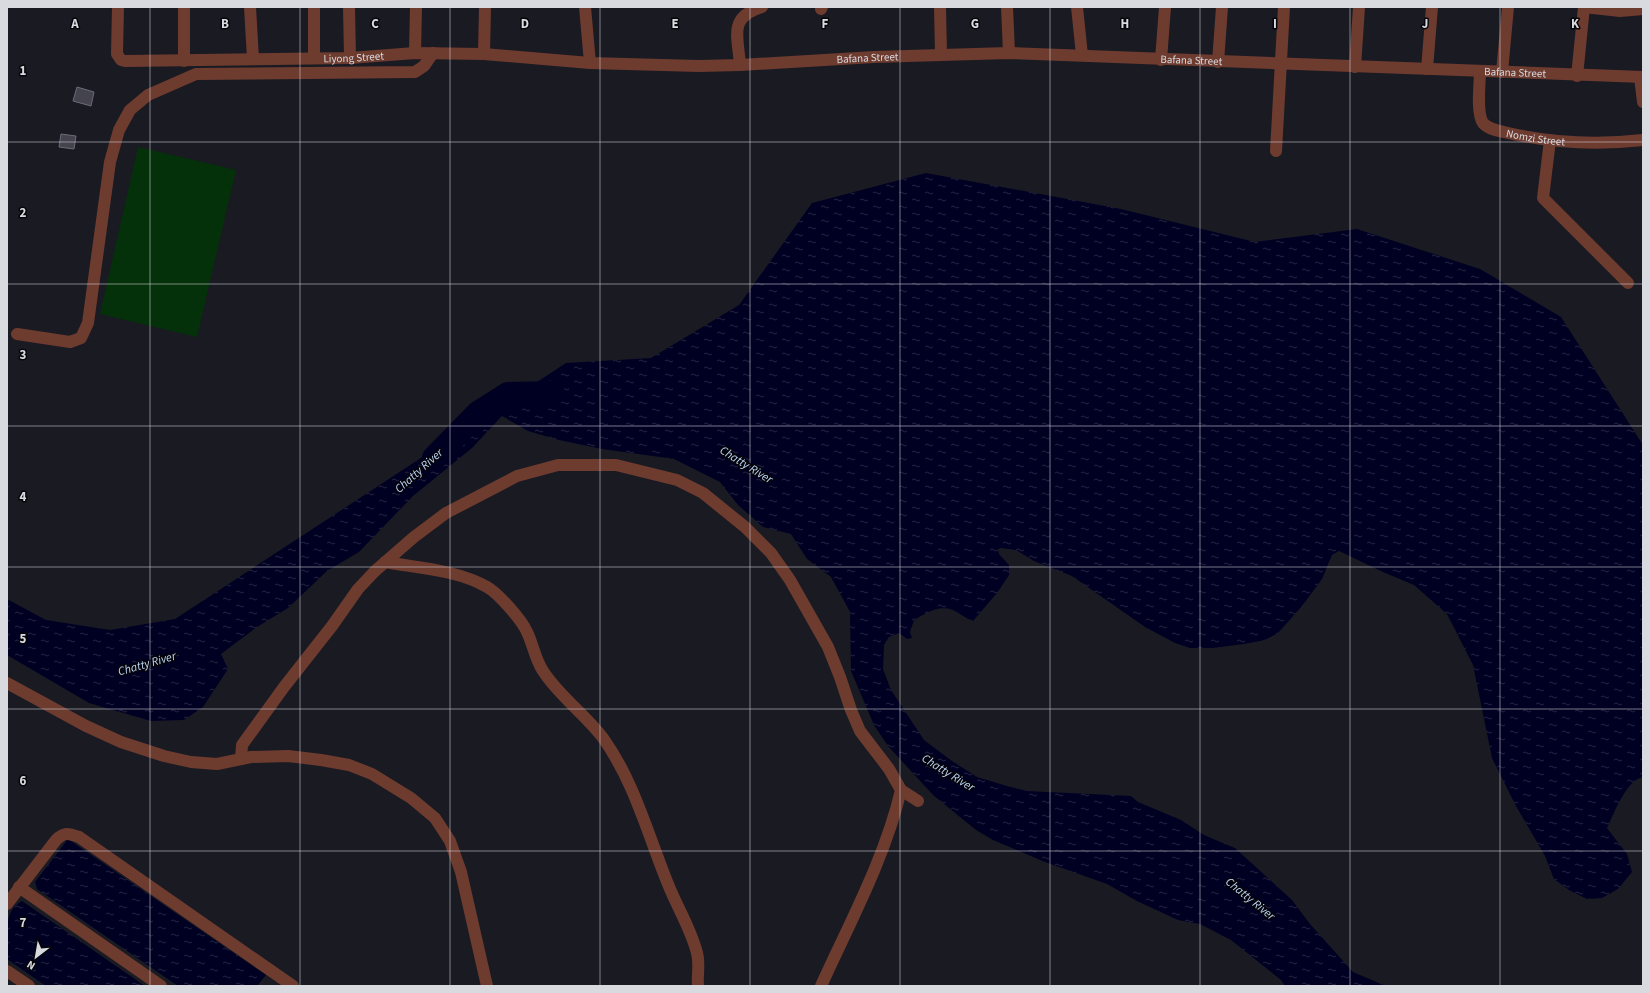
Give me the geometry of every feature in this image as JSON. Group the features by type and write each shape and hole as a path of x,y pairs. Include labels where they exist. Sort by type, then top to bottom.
{"street":[{"name":"Liyong Street","path":"118,7 118,58 125,61 350,58 433,53 484,54 590,63"},
{"path":"184,7 184,61"},
{"path":"250,7 253,59"},
{"path":"314,7 314,58"},
{"path":"349,7 350,58"},
{"path":"415,53 416,7"},
{"path":"484,54 485,7"},
{"path":"585,7 590,63"},
{"path":"740,65 738,32 740,20 744,14 762,7"},
{"path":"940,7 941,54"},
{"path":"1007,7 1009,53"},
{"path":"1077,7 1082,56"},
{"path":"1161,60 1165,7"},
{"path":"1218,62 1222,7"},
{"path":"1276,151 1284,7"},
{"path":"1355,67 1359,7"},
{"path":"1427,69 1432,7"},
{"path":"1502,72 1508,7"},
{"path":"1577,76 1584,7 1620,11 1643,9"},
{"path":"17,334 70,342 81,338 88,323 110,162 119,130 130,110 148,95 196,74 415,72 424,66 433,53"},
{"name":"Bafana Street","path":"590,63 699,66 941,54 1009,53 1577,76 1641,77"},
{"name":"Nomzi Street","path":"1480,71 1480,115 1487,126 1498,130 1550,140 1586,142 1643,140"},
{"path":"1641,77 1643,102"},
{"path":"1550,140 1543,198 1628,283"},
{"path":"241,759 242,745 284,687 332,626 358,589 385,562 414,537 446,513 517,476 558,465 608,465 624,467 677,480 703,493 739,523 771,553 790,580 828,647 851,710 860,730 889,769 901,790 918,802"},
{"path":"385,562 442,572 469,579 488,588 506,604 527,631 532,648 542,670 558,690 603,737 625,774 672,894 691,934 698,954 698,986"},
{"path":"7,683 86,726 122,742 150,751 191,762 217,764 251,757 288,756 349,765 372,774 411,798 435,818 450,841 461,872 487,986"},
{"path":"821,986 883,848 896,813 901,790"},
{"path":"7,904 56,840 62,835 68,833 79,837 293,986"},
{"path":"19,887 161,986"},
{"path":"7,971 29,986"}],"green space":[{"path":"138,147 236,170 197,337 100,314"}],"water":[{"path":"926,173 1121,209 1255,242 1357,229 1480,269 1561,317 1643,445 1643,777 1637,779 1631,784 1621,798 1607,828 1627,854 1632,872 1618,889 1602,898 1587,899 1569,890 1554,879 1545,856 1516,806 1492,758 1473,665 1447,614 1414,585 1339,551 1332,555 1322,579 1302,606 1278,633 1265,640 1213,648 1190,648 1175,643 1145,627 1072,576 1034,561 1016,550 1001,548 998,549 999,554 1009,565 1009,575 997,593 973,621 953,610 945,608 931,611 914,620 910,632 912,638 907,639 899,633 889,637 884,645 883,669 891,690 924,740 952,761 977,777 1027,791 1131,796 1138,802 1181,820 1204,835 1235,848 1292,900 1310,924 1353,972 1386,986 1285,986 1281,980 1231,940 1200,924 1178,920 1137,901 1107,884 1045,862 993,840 976,830 933,795 888,746 874,725 851,671 850,612 831,577 807,559 791,534 763,527 738,505 720,482 674,459 602,449 559,440 528,431 502,416 472,448 413,496 359,552 327,571 288,608 257,627 221,654 228,669 203,707 184,720 151,721 89,703 7,655 7,599 46,620 110,630 175,619 566,363 651,358 739,305 812,203"},
{"path":"68,839 266,975 257,986 178,986 37,889 35,882"},
{"path":"22,901 145,986 46,986 7,959 6,935 8,919 11,912"}],"building":[{"path":"77,87 94,92 91,106 73,101"},
{"path":"61,134 76,136 74,149 59,147"}],"waterway":[{"name":"Chatty River","path":"434,458 478,413 508,394 553,393"}]}
